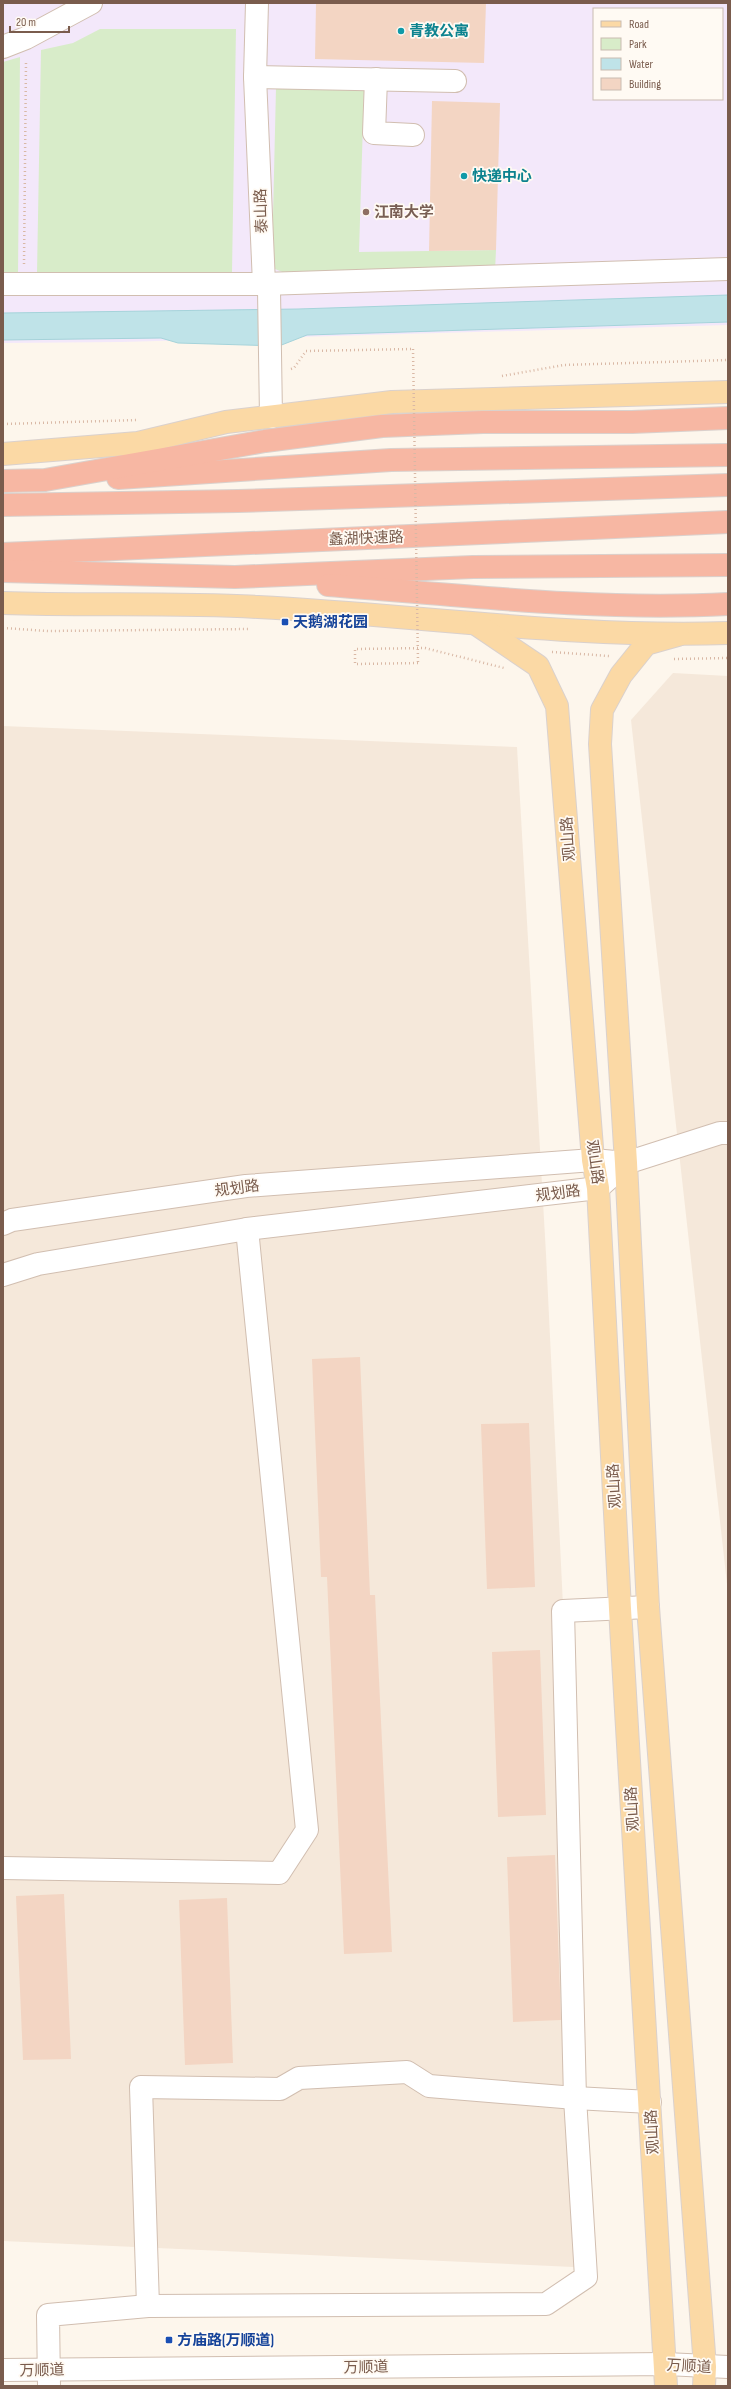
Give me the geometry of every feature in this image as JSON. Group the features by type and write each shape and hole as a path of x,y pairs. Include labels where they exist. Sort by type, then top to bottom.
{"highway":[{"path":"45,480 265,441 382,426 483,422 632,422 728,418"},
{"path":"3,481 142,477 391,460 728,455"},
{"path":"3,505 277,500 728,485"},
{"name":"蠡湖快速路","path":"3,554 728,522"},
{"path":"235,578 473,567 728,565"},
{"path":"3,572 235,578 575,604 694,606 728,604"}],"main road":[{"path":"3,454 138,443 226,422 392,402 728,392"},
{"path":"3,603 258,607 476,624 678,635 728,633"},
{"name":"观山路","path":"476,624 538,666 557,706 593,1160 598,1188 620,1609 666,2364 666,2386"},
{"name":"观山路","path":"678,635 646,644 621,675 602,710 600,744 626,1163 648,1607 704,2377"}],"street":[{"path":"3,47 26,38 90,3"},
{"name":"泰山路","path":"257,3 255,77 267,287 271,417"},
{"path":"255,77 456,81"},
{"path":"376,79 374,133 414,135"},
{"path":"13,284 267,287 728,269"},
{"path":"626,1163 720,1133 728,1133"},
{"name":"规划路","path":"3,1224 12,1220 246,1186 593,1160 626,1163"},
{"name":"规划路","path":"3,1276 38,1264 247,1229 598,1188 626,1163"},
{"path":"3,1868 279,1873 307,1830 247,1229"},
{"path":"49,2378 48,2315 148,2306 546,2304 586,2277 575,2098 563,1611 648,1607"},
{"path":"148,2306 141,2087 280,2089 299,2078 407,2072 429,2086 575,2098 650,2102"},
{"name":"万顺道","path":"3,2370 49,2378 666,2364 704,2377 728,2367"}],"path":[{"path":"13,284 26,38"},
{"path":"306,351 413,349 418,662 355,664 355,649 425,648 499,668 507,668"},
{"path":"497,377 564,365 728,360"},
{"path":"3,424 143,420"},
{"path":"3,628 48,631 251,629"},
{"path":"415,639 423,639"},
{"path":"549,652 635,657"},
{"path":"666,660 728,658"}],"shaded area":[{"name":"江南大学","path":"3,3 728,3 728,325 121,342 3,343"},
{"path":"673,673 728,676 728,1593 631,720"},
{"path":"3,726 517,747 546,1254 595,2268 3,2241"}],"green space":[{"path":"100,29 236,29 232,272 37,273 41,50 73,43"},
{"path":"20,57 18,274 3,274 3,62"},
{"path":"276,88 364,90 359,252 496,250 495,271 285,273 275,269 272,259"}],"water":[{"path":"728,295 728,322 307,335 279,346 178,343 161,338 3,340 3,313 298,309"}],"building":[{"name":"青教公寓","path":"316,3 486,3 484,63 315,59"},
{"name":"快递中心","path":"432,101 500,103 496,250 429,251"},
{"path":"360,1357 370,1595 375,1595 392,1952 344,1954 327,1577 321,1577 312,1359"},
{"path":"529,1423 535,1587 487,1589 481,1424"},
{"path":"540,1650 546,1815 498,1817 492,1652"},
{"path":"555,1855 561,2020 513,2022 507,1857"},
{"path":"64,1894 71,2059 23,2060 16,1896"},
{"path":"227,1898 233,2063 185,2065 179,1900"}],"place":[{"name":"青教公寓","path":"401,31"},
{"name":"快递中心","path":"464,176"},
{"name":"江南大学","path":"366,212"},
{"name":"天鹅湖花园","path":"285,622"},
{"name":"方庙路(万顺道)","path":"169,2340"}]}
